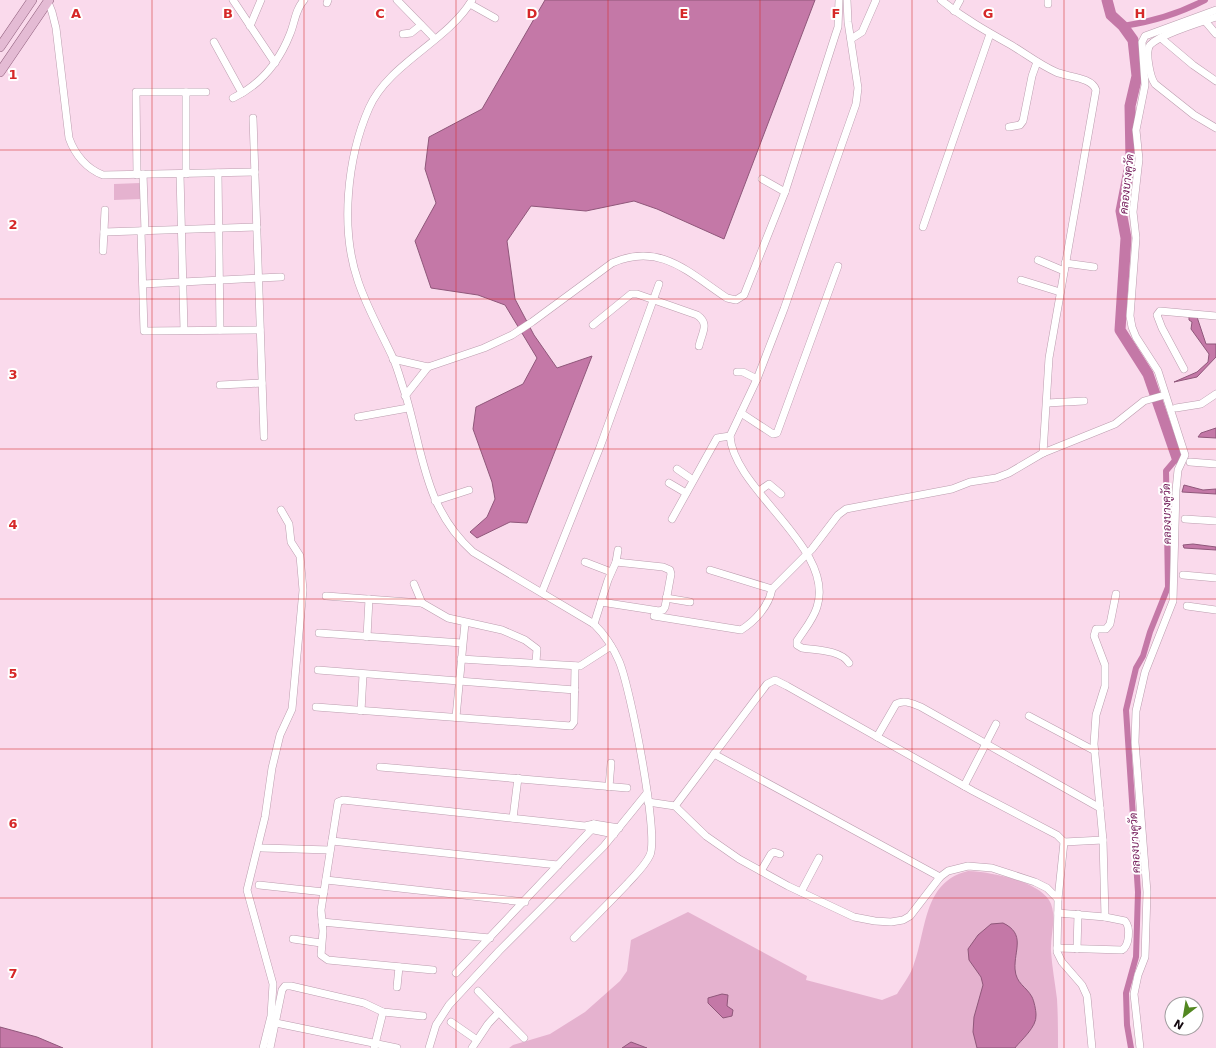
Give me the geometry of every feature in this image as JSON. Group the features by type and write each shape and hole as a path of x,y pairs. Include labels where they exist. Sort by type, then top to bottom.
{"main road":[{"path":"0,47 32,0"},
{"path":"0,72 49,1"}],"street":[{"path":"233,0 275,63"},
{"path":"250,26 261,0"},
{"path":"232,98 254,86 275,63 284,48 297,11 304,0"},
{"path":"397,0 435,39"},
{"path":"393,359 428,367 484,348 512,335 612,263 628,256 648,254 668,260 727,298 736,300 744,295 785,192 838,27 839,0"},
{"path":"847,0 858,88 856,104 784,309 757,379 730,436 731,446 744,471 808,556 819,581 818,606 812,619 797,641 797,645 802,648 837,654 847,659 849,663"},
{"path":"851,39 862,32 876,0"},
{"path":"941,0 954,11 1037,62 1057,72 1090,82 1096,90 1049,358 1043,453"},
{"path":"954,11 960,0"},
{"path":"49,1 56,28 69,138 72,147 85,164 97,173 103,175 255,172"},
{"path":"495,18 471,2 458,19 384,85 369,108 356,143 348,192 348,231 351,255 357,280 372,319 393,359 406,396 418,451 435,501 447,523 462,542 473,552 594,624 611,646 620,662 634,713 647,793 652,836 650,856 632,879 574,938"},
{"path":"1140,1048 1134,994 1138,975 1145,957 1147,892 1135,742 1136,711 1145,672 1173,601 1176,490 1178,470 1186,455 1163,396 1158,372 1136,337 1130,316 1136,238 1134,212 1139,159 1136,130 1145,77 1142,39 1145,36 1216,10"},
{"path":"1216,17 1161,38 1152,44 1148,52 1150,77 1155,84 1194,115 1216,128"},
{"path":"1204,21 1216,34"},
{"path":"403,34 411,33 421,25"},
{"path":"923,227 990,34"},
{"path":"1161,38 1193,65 1216,81"},
{"path":"214,42 242,93"},
{"path":"1009,128 1020,125 1023,121 1032,76 1037,62"},
{"path":"206,92 136,92 143,231 144,331 260,330"},
{"path":"184,330 182,230 186,92"},
{"path":"253,118 264,437"},
{"path":"218,173 220,330"},
{"path":"762,179 785,192"},
{"path":"104,251 105,210"},
{"path":"104,232 257,228"},
{"path":"1038,260 1065,267 1094,267"},
{"path":"741,413 773,434 777,434 838,266"},
{"path":"143,284 281,277"},
{"path":"1021,280 1060,292"},
{"path":"542,592 600,447 659,284"},
{"path":"593,325 631,294 637,294 697,315 705,321 699,346"},
{"path":"1184,369 1162,328 1157,315 1158,312 1216,316"},
{"path":"406,396 428,367"},
{"path":"737,372 743,372 757,379"},
{"path":"220,385 262,383"},
{"path":"1176,408 1201,404 1216,394"},
{"path":"654,616 741,630 762,611 772,590 808,556 846,509 952,489 981,479 996,478 1009,474 1043,453 1115,424 1144,401 1163,396"},
{"path":"1047,403 1084,401"},
{"path":"358,417 408,408"},
{"path":"672,519 717,438 730,436"},
{"path":"1190,462 1216,464"},
{"path":"677,469 693,480"},
{"path":"669,483 686,493"},
{"path":"759,491 769,484 776,488 781,494"},
{"path":"435,501 469,490"},
{"path":"264,1048 271,1016 273,989 247,890 265,817 272,768 283,730 292,709 303,590 300,556 291,542 289,524 281,510"},
{"path":"1185,519 1216,521"},
{"path":"594,624 611,572 616,562 618,550"},
{"path":"586,562 611,572"},
{"path":"601,602 662,611 671,574 670,570 663,567 616,562"},
{"path":"710,570 772,590"},
{"path":"1183,575 1216,578"},
{"path":"414,584 422,603"},
{"path":"1105,917 1103,840 1094,724 1105,686 1106,673 1105,665 1094,636 1094,631 1096,629 1106,629 1110,624 1116,594"},
{"path":"326,596 422,603 448,618 502,630 525,640 537,650 536,662"},
{"path":"666,598 690,602"},
{"path":"367,637 369,599"},
{"path":"1187,606 1216,610"},
{"path":"456,717 465,622"},
{"path":"318,633 462,644"},
{"path":"461,659 536,662 578,666 593,659 611,646"},
{"path":"316,707 361,712 456,717 571,726 574,722 575,690 578,666"},
{"path":"318,670 363,675 575,690"},
{"path":"361,712 363,675"},
{"path":"675,806 767,684 775,680 964,786 1057,835 1064,842 1103,840"},
{"path":"877,736 896,704 905,702 921,707 1100,808"},
{"path":"1029,716 1095,751"},
{"path":"964,786 996,724"},
{"path":"714,754 940,877"},
{"path":"609,786 611,763"},
{"path":"380,767 627,788"},
{"path":"513,818 518,778"},
{"path":"429,1048 436,1025 449,1005 499,951 614,834 647,793"},
{"path":"433,970 328,960 320,955 321,914 336,806 340,800 590,827 619,828"},
{"path":"648,802 675,806 706,836 739,859 801,892 854,917 891,922 910,916 940,877 948,871 968,866 992,868 1036,882 1047,888 1058,899"},
{"path":"590,827 614,834"},
{"path":"456,973 525,902 590,827"},
{"path":"332,841 558,864"},
{"path":"1064,842 1058,899 1057,948 1062,962 1082,985 1087,996 1092,1048"},
{"path":"262,848 330,850"},
{"path":"761,871 771,854 774,852 780,854"},
{"path":"801,892 819,858"},
{"path":"326,880 525,902"},
{"path":"259,885 324,892"},
{"path":"1057,948 1122,950 1126,948 1128,924 1126,921 1105,917 1058,913"},
{"path":"1077,949 1078,914"},
{"path":"322,922 490,938"},
{"path":"293,939 321,943"},
{"path":"397,986 399,967"},
{"path":"270,1048 282,990 285,986 350,999 364,1003 382,1012 423,1016"},
{"path":"478,991 524,1038"},
{"path":"375,1046 382,1012"},
{"path":"474,1044 499,1012"},
{"path":"451,1022 474,1044 481,1048"},
{"path":"276,1023 375,1046 397,1048"}],"shaded area":[{"path":"545,0 815,0 724,239 657,209 634,201 586,211 531,206 507,241 515,299 534,335 557,368 592,356 527,523 510,522 477,538 470,532 487,517 495,499 492,482 473,429 476,407 523,384 537,358 505,305 478,295 431,288 415,241 436,203 425,169 429,137 482,109"},
{"path":"140,183 141,199 114,200 114,184"},
{"path":"1189,316 1197,317 1206,344 1216,344 1216,357 1197,377 1174,382 1197,372 1208,362 1209,354 1191,329 1192,322 1189,320"},
{"path":"1216,428 1216,438 1198,437 1201,433"},
{"path":"1184,485 1203,490 1216,489 1216,494 1182,492"},
{"path":"1193,544 1216,547 1216,550 1184,548 1183,545"},
{"path":"968,871 1012,878 1034,887 1043,893 1049,900 1053,912 1051,951 1057,999 1058,1048 509,1048 513,1045 550,1034 585,1012 620,981 627,971 631,940 688,912 807,976 806,980 882,1000 897,994 911,971 928,910 934,897 942,886 953,877"},
{"path":"1003,923 1010,927 1017,937 1015,962 1016,974 1019,982 1032,997 1036,1020 1028,1033 1015,1048 977,1048 973,1032 974,1017 983,985 981,977 969,960 968,949 978,935 991,924"},
{"path":"722,994 728,995 727,1006 733,1010 732,1016 723,1018 708,1003 708,998"},
{"path":"0,1027 37,1037 63,1048 0,1048"},
{"path":"631,1042 647,1048 622,1048"}],"waterway":[{"name":"คลองบางคูวัด","path":"1107,0 1111,15 1123,26 1133,40 1137,76 1130,106 1131,160 1121,211 1126,238 1120,330 1148,374 1177,458"},
{"path":"1123,26 1165,16 1186,9 1205,0"},
{"name":"คลองบางคูวัด","path":"1131,1048 1127,1025 1126,993 1136,957 1138,892 1126,710 1136,668 1143,656 1150,632 1168,587 1166,471 1177,458"}]}
